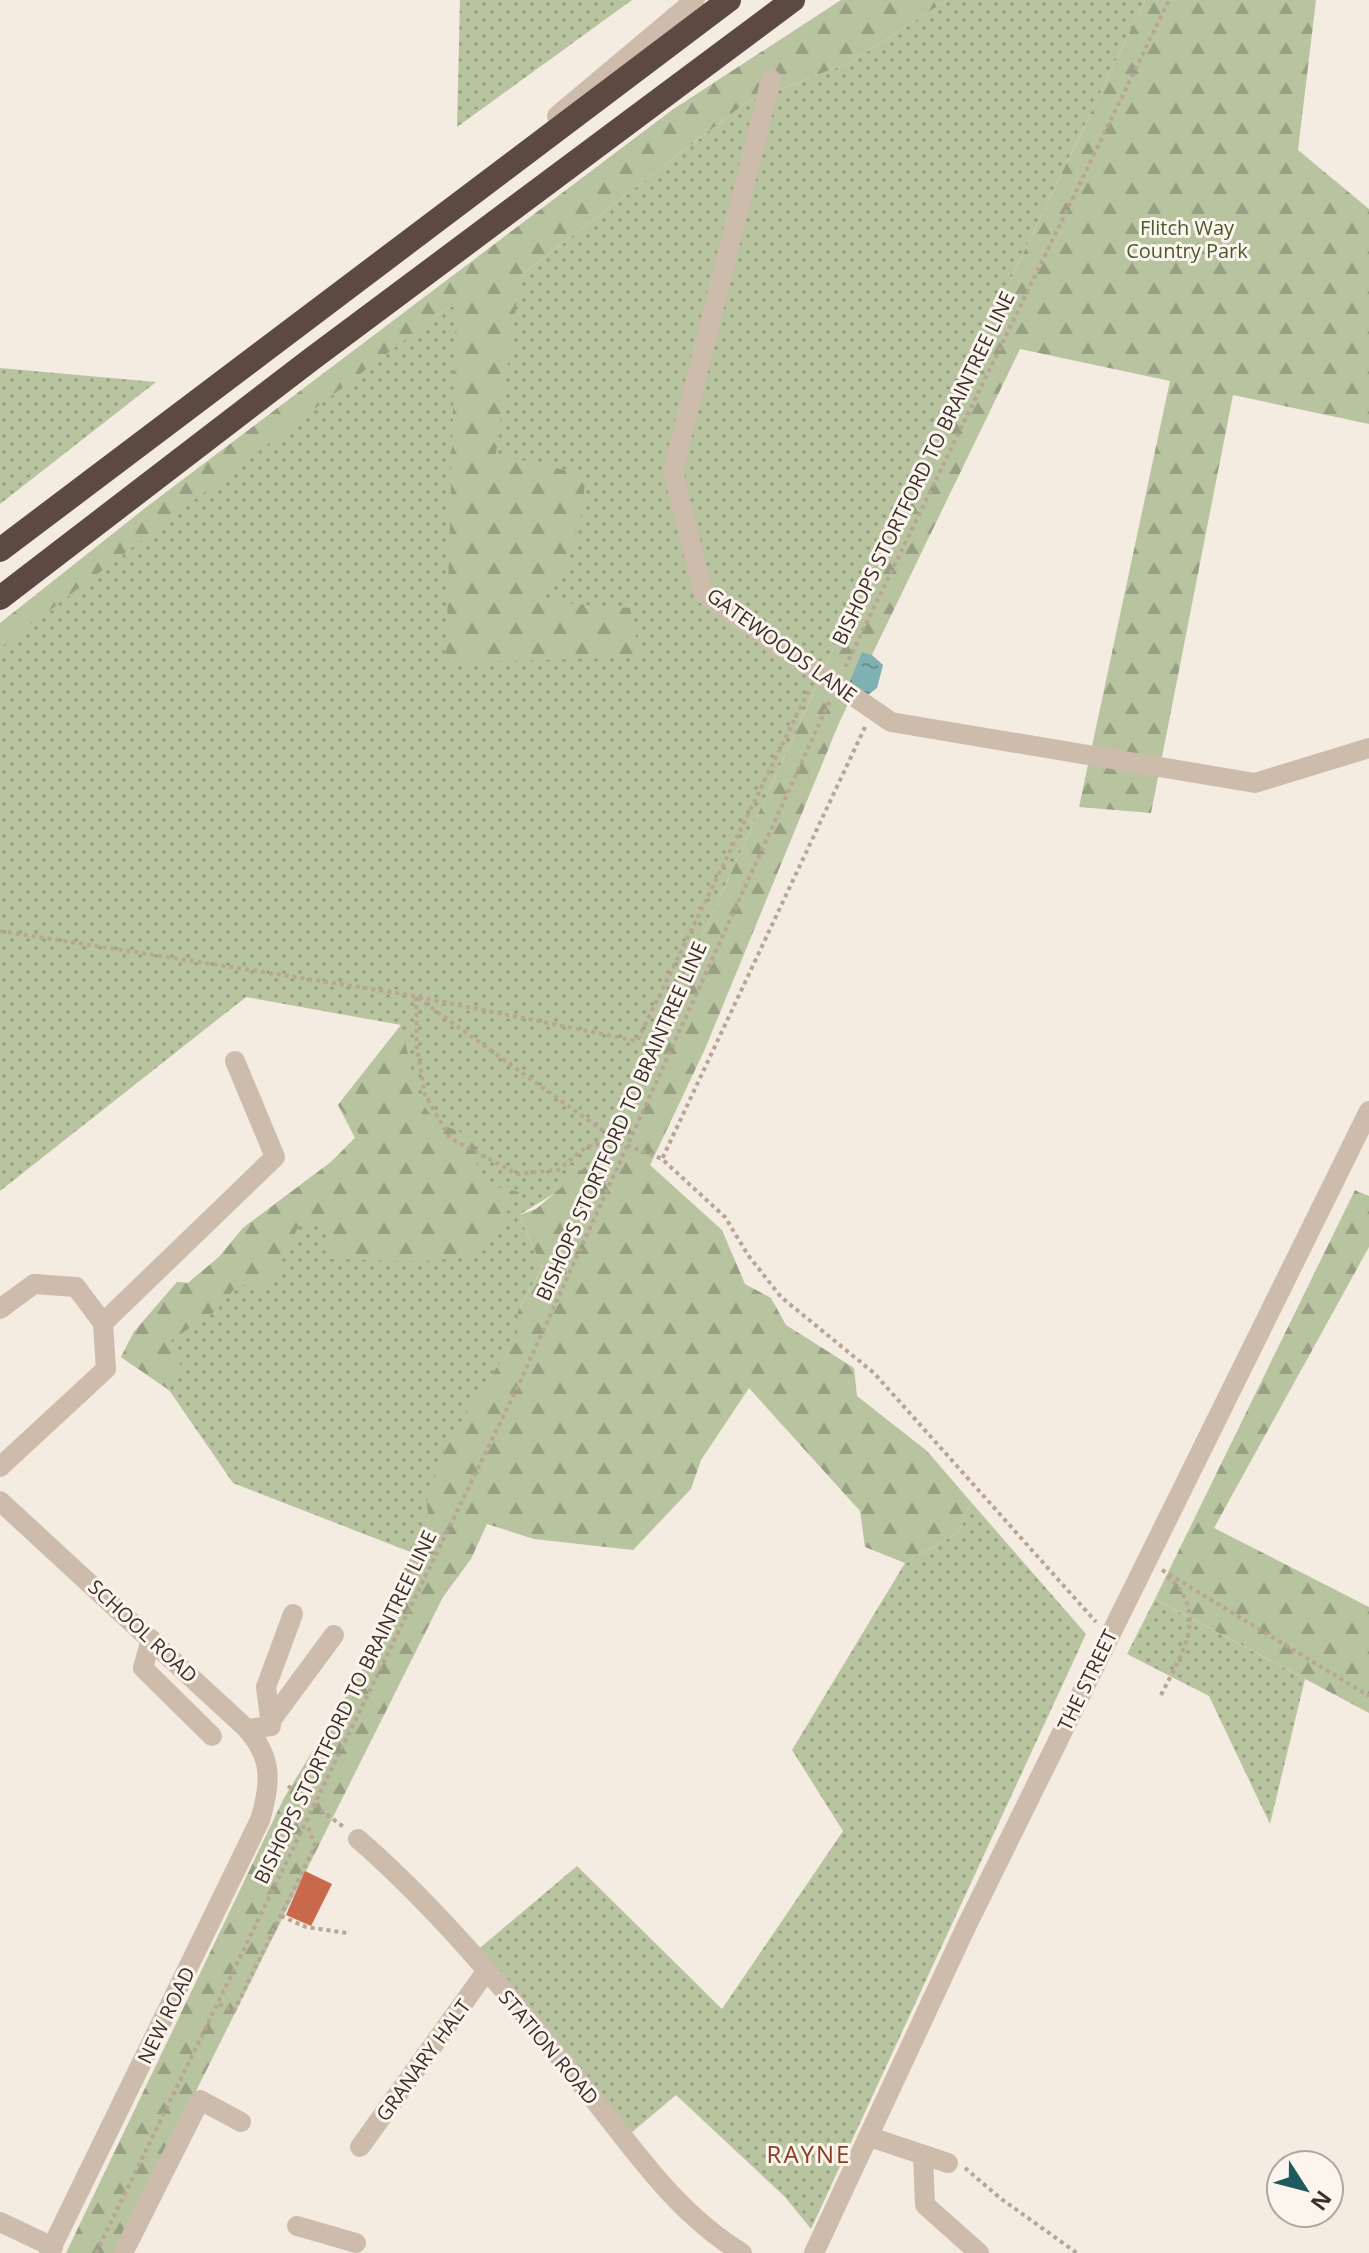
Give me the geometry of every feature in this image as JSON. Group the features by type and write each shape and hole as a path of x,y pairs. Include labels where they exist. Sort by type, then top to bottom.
{"highway":[{"path":"0,550 441,214 729,0"},
{"path":"0,598 313,358 793,0"}],"street":[{"path":"441,214 695,0"},
{"name":"GATEWOODS LANE","path":"771,79 673,471 703,593 891,722 1255,783 1369,748"},
{"path":"103,1323 275,1157 235,1061"},
{"name":"THE STREET","path":"814,2253 966,1927 1369,1111"},
{"path":"0,1309 34,1284 76,1287 103,1323 106,1369 0,1467"},
{"name":"SCHOOL ROAD","path":"0,1501 247,1729 263,1749 270,1772"},
{"path":"247,1729 271,1726 266,1687 268,1676 293,1614"},
{"path":"272,1719 334,1635"},
{"path":"151,1639 143,1668 212,1736"},
{"name":"NEW ROAD","path":"51,2250 260,1820 270,1772"},
{"name":"STATION ROAD","path":"358,1839 405,1880 582,2084 662,2186 742,2253"},
{"name":"GRANARY HALT","path":"360,2147 485,1973"},
{"path":"123,2253 200,2100 241,2122"},
{"path":"870,2137 948,2163"},
{"path":"923,2155 925,2205 947,2221 979,2253"},
{"path":"0,2222 51,2250"},
{"path":"297,2226 324,2244 356,2243"}],"path":[{"name":"BISHOPS STORTFORD TO BRAINTREE LINE","path":"96,2253 518,1386 837,685 1169,0"},
{"path":"0,931 416,997 637,1041 818,672"},
{"path":"662,1159 873,710"},
{"path":"416,997 417,1048 425,1095 450,1138 517,1174 558,1170 587,1146 617,1141"},
{"path":"416,997 617,1141 662,1159 725,1217 748,1255 781,1297 874,1373 1080,1608 1110,1634"},
{"path":"1146,1561 1177,1584 1189,1604 1191,1625 1185,1647 1161,1695"},
{"path":"1146,1561 1369,1696"},
{"path":"270,1772 316,1804 358,1839"},
{"path":"219,2004 234,2011 281,1916 315,1846 307,1824"},
{"path":"281,1916 306,1927 347,1933"},
{"path":"948,2163 961,2165 1000,2198 1077,2253"}],"green space":[{"path":"460,0 632,0 457,127"},
{"path":"841,0 947,0 851,62 747,102 520,276 496,454 586,475 581,517 565,570 537,601 630,608 640,657 446,663 456,305 444,310 0,648 0,623 149,505 672,110"},
{"path":"947,0 1145,0 843,628 604,1151 560,1190 519,1215 542,1268 518,1311 519,1339 487,1380 427,1502 428,1525 413,1553 233,1483 169,1390 121,1357 134,1332 177,1282 188,1283 219,1257 243,1228 331,1162 355,1138 338,1105 401,1025 246,997 0,1191 0,642 444,310 520,276 747,102 851,62"},
{"name":"Flitch Way Country Park","path":"1145,0 1316,0 1298,150 1369,209 1369,424 1233,395 1151,813 1079,807 1170,381 1020,349 839,723 705,1049 650,1165 722,1230 745,1284 771,1298 786,1325 854,1368 857,1396 927,1451 971,1502 959,1532 905,1563 865,1547 860,1511 749,1388 701,1460 691,1489 633,1550 534,1539 487,1524 471,1559 443,1597 115,2253 66,2253 284,1798 379,1642 406,1583 399,1579 428,1525 427,1502 444,1449 487,1380 517,1341 518,1311 542,1268 519,1215 536,1209 604,1151 843,628"},
{"path":"0,368 156,382 0,504"},
{"path":"401,1025 418,1098 436,1122 474,1138 479,1183 519,1192 485,1250 424,1261 325,1259 329,1224 301,1221 268,1289 238,1284 217,1310 170,1341 182,1368 169,1390 121,1357 134,1332 177,1282 188,1283 219,1257 243,1228 331,1162 359,1134 338,1105"},
{"path":"1355,1190 1369,1196 1369,1247 1214,1528 1369,1607 1369,1713 1155,1599"},
{"path":"971,1502 1086,1634 811,2229 785,2197 676,2095 631,2133 474,1953 577,1866 722,2009 843,1831 792,1750 905,1563 959,1532"},
{"path":"1155,1599 1305,1679 1270,1824 1209,1696 1127,1654"}],"water":[{"path":"862,652 872,655 883,665 877,688 868,695 848,686"}],"building":[{"path":"305,1871 332,1884 311,1926 286,1915"}],"district":[{"name":"RAYNE","path":"809,2153"}]}
